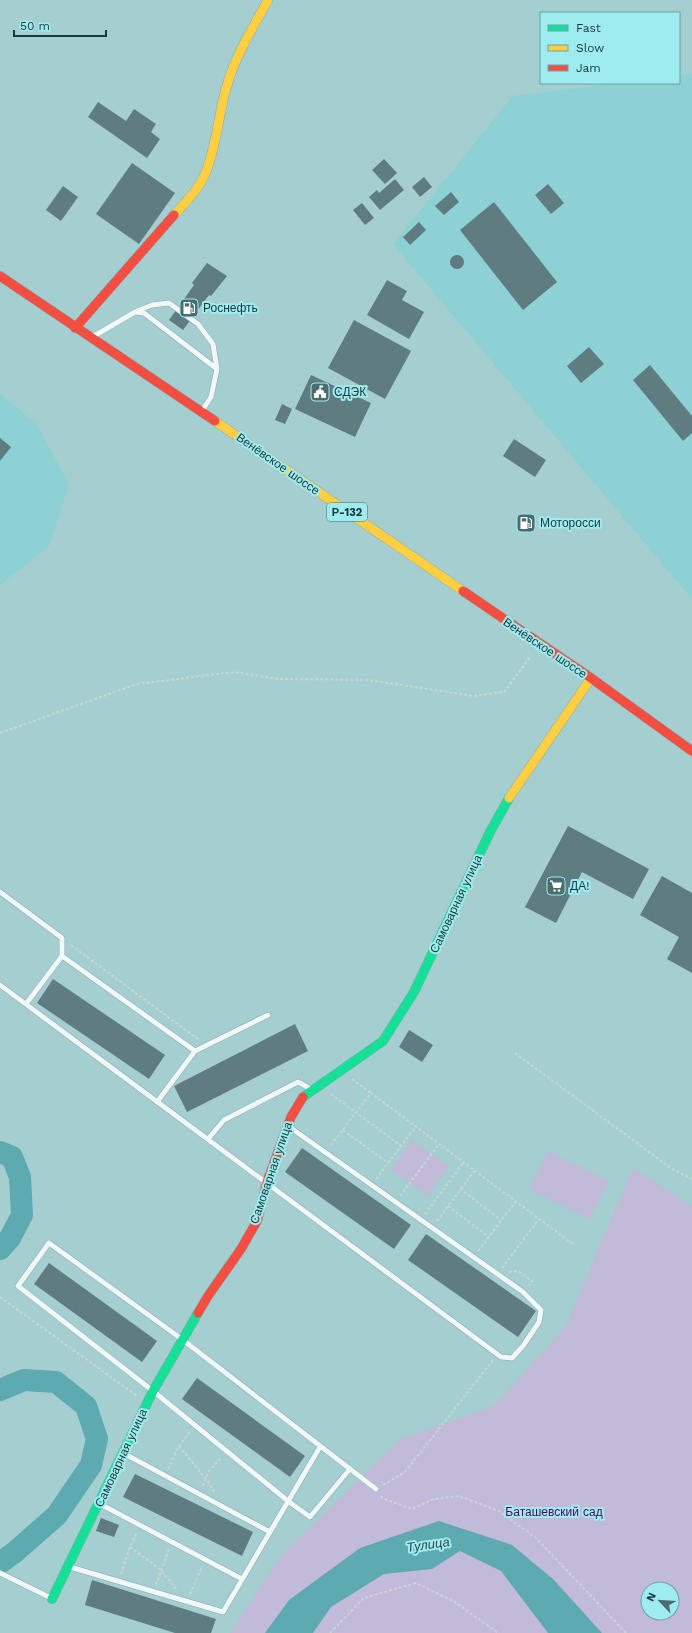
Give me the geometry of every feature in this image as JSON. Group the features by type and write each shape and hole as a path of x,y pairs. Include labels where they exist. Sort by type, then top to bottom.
{"street":[{"path":"75,328 189,198 205,175 213,151 230,75 247,37 268,0"},
{"name":"Венёвское шоссе","path":"0,276 75,328 202,412 538,644 591,678 692,752"},
{"name":"Самоварная улица","path":"52,1598 100,1504 153,1391 208,1296 241,1249 257,1221 266,1182 291,1117 303,1097 383,1041 414,992 490,832 507,801 591,678"}],"lane":[{"path":"90,338 135,312 152,305 169,303 198,324 213,344 217,368 211,397 202,412"},
{"path":"135,312 144,313 217,368"},
{"path":"0,892 62,938 62,956 26,1004"},
{"path":"62,956 195,1051"},
{"path":"0,985 501,1357 512,1358 524,1346 539,1322 541,1310 524,1292 287,1126"},
{"path":"157,1102 195,1051 268,1015"},
{"path":"208,1139 224,1120 298,1082 316,1088"},
{"path":"349,1470 310,1517 288,1501 153,1391 18,1286 49,1243 183,1340 349,1470 376,1489"},
{"path":"68,1566 223,1612 320,1447"},
{"path":"124,1453 270,1532"},
{"path":"100,1504 242,1579"},
{"path":"0,1573 7,1575 52,1598"}],"path":[{"path":"0,733 137,684 234,672 279,679 368,680 474,696 504,692 538,644"},
{"path":"62,938 206,1045"},
{"path":"515,1053 672,1169 692,1179"},
{"path":"341,1071 573,1244"},
{"path":"316,1088 356,1113 401,1146"},
{"path":"326,1153 370,1092"},
{"path":"372,1185 416,1126"},
{"path":"342,1130 388,1163"},
{"path":"395,1202 439,1144"},
{"path":"421,1220 464,1162"},
{"path":"432,1228 475,1170"},
{"path":"460,1189 502,1220"},
{"path":"474,1257 516,1201"},
{"path":"448,1206 489,1237"},
{"path":"498,1274 539,1218"},
{"path":"0,1297 147,1403"},
{"path":"498,1354 405,1472 376,1489 382,1498 412,1509 434,1499 459,1496 499,1511 536,1538 626,1633"},
{"path":"164,1475 179,1446 195,1425"},
{"path":"179,1446 206,1479 224,1508"},
{"path":"200,1494 209,1471 227,1451"},
{"path":"118,1581 130,1547 140,1525"},
{"path":"154,1592 160,1569 172,1542"},
{"path":"130,1547 160,1569 187,1601 205,1559"},
{"path":"330,1633 364,1598 416,1583 456,1602 498,1633"}],"shaded area":[{"path":"692,74 692,599 393,244 513,96 611,84 680,84 680,75"},
{"path":"0,394 36,423 69,484 49,546 0,585"}],"green space":[{"path":"412,1140 449,1166 428,1196 391,1170"},
{"path":"548,1151 609,1181 590,1219 529,1189"},
{"name":"Баташевский сад","path":"633,1168 692,1206 692,1633 230,1633 283,1553 401,1439 494,1406 566,1326"}],"water":[{"name":"Тулица","path":"439,1521 512,1545 553,1579 602,1633 548,1633 501,1571 460,1551 432,1569 384,1574 331,1607 313,1633 265,1633 289,1600 360,1548"}],"building":[{"path":"98,102 126,121 134,109 156,124 151,132 160,139 147,158 88,117"},
{"path":"384,159 397,173 385,184 372,170"},
{"path":"132,163 175,193 139,244 96,214"},
{"path":"424,177 432,187 420,197 412,187"},
{"path":"395,179 404,190 380,210 369,197 377,190 379,193"},
{"path":"548,184 564,203 551,214 535,195"},
{"path":"63,186 78,197 61,221 46,210"},
{"path":"451,192 459,202 444,215 435,206"},
{"path":"494,202 557,282 523,310 460,230"},
{"path":"362,203 374,218 365,225 353,210"},
{"path":"419,222 426,230 410,245 403,237"},
{"path":"454,255 460,255 464,259 464,265 460,269 454,269 450,265 450,259"},
{"path":"207,263 227,276 211,296 209,295 183,330 169,320 194,285 192,283"},
{"path":"387,280 407,291 402,300 424,312 409,339 367,315"},
{"path":"354,320 411,351 385,399 328,368"},
{"path":"589,347 604,364 581,383 567,366"},
{"path":"650,365 692,416 692,433 683,441 633,380"},
{"path":"311,375 371,403 355,437 295,409"},
{"path":"282,404 292,409 285,424 275,420"},
{"path":"0,438 11,447 0,461"},
{"path":"514,439 546,460 535,477 503,456"},
{"name":"ДА!","path":"568,826 649,869 633,899 582,872 556,923 525,907"},
{"path":"662,876 692,893 692,973 667,959 679,937 640,915"},
{"path":"53,979 165,1055 149,1079 37,1003"},
{"path":"295,1024 308,1051 187,1112 174,1086"},
{"path":"409,1030 433,1045 422,1062 399,1047"},
{"path":"302,1148 411,1225 394,1249 285,1172"},
{"path":"426,1234 536,1311 518,1337 408,1260"},
{"path":"49,1263 157,1341 142,1362 34,1284"},
{"path":"197,1378 305,1456 290,1477 182,1399"},
{"path":"135,1474 253,1532 242,1556 123,1497"},
{"path":"101,1518 119,1525 114,1537 96,1531"},
{"path":"92,1580 216,1619 211,1633 175,1633 85,1605"}],"waterway":[{"path":"0,1152 12,1157 20,1177 22,1215 10,1238 0,1249"},
{"path":"0,1390 24,1380 56,1382 86,1406 97,1439 91,1465 57,1515 15,1552 0,1563"}],"traffic: fast":[{"path":"303,1097 383,1041 414,992 490,832 509,798"},
{"path":"52,1599 153,1391 198,1313"}],"traffic: slow":[{"path":"174,215 187,201 205,174 213,151 225,91 237,58 268,0"},
{"path":"215,421 463,591"},
{"path":"509,798 591,678"}],"traffic: jam":[{"path":"75,328 174,215"},
{"path":"0,276 215,421"},
{"path":"463,591 591,678 692,751"},
{"path":"198,1313 241,1249 257,1221 267,1182 291,1117 303,1097"}],"place":[{"name":"Роснефть","path":"189,308"},
{"name":"СДЭК","path":"320,392"},
{"name":"Моторосси","path":"526,523"},
{"name":"ДА!","path":"556,886"}]}
